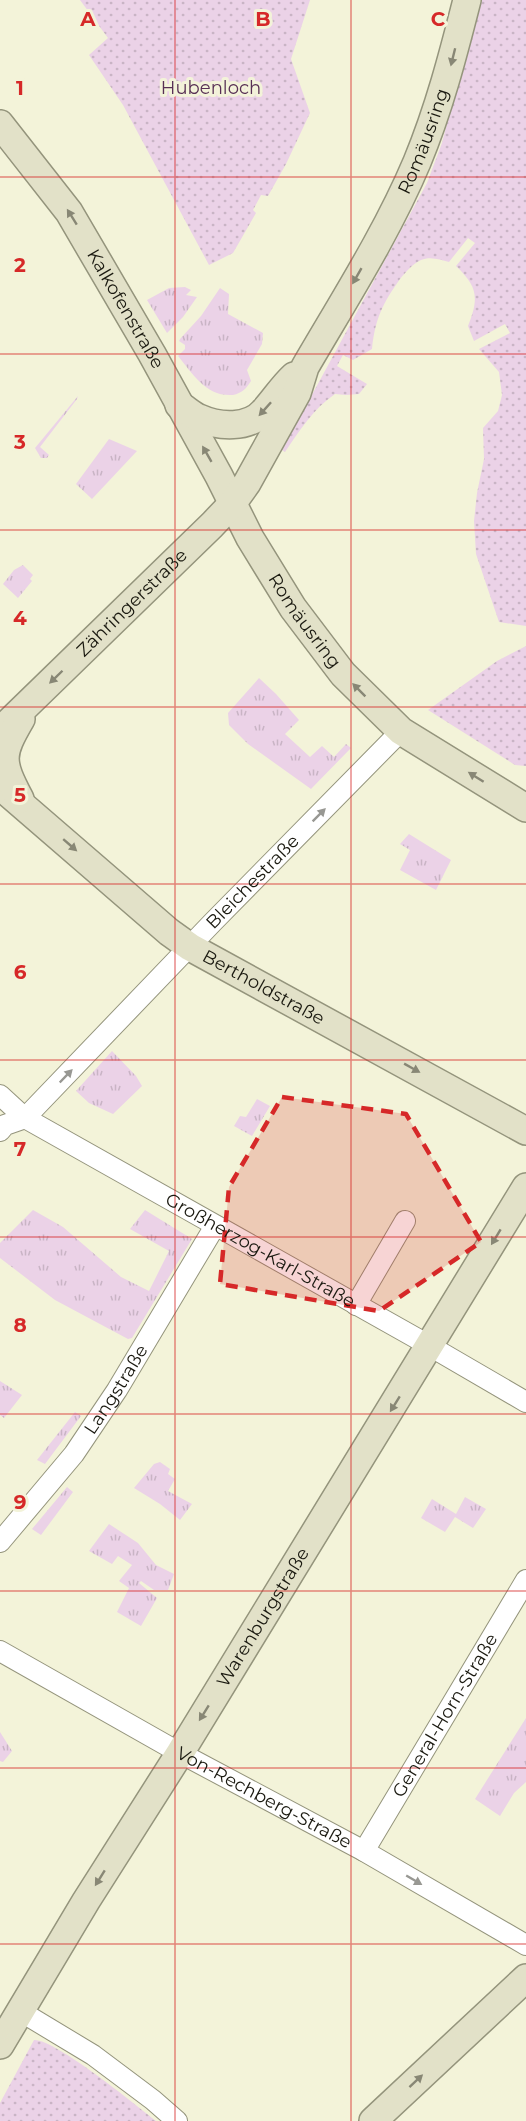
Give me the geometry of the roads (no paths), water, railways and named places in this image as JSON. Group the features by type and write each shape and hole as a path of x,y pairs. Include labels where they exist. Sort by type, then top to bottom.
{"main road":[{"name":"Romäusring","path":"467,0 445,89 418,160 400,199 305,367 297,393 247,483 232,504 250,538 294,608 343,674 401,731 526,808"},
{"name":"Kalkofenstraße","path":"0,124 69,212 130,315 219,476 232,504"},
{"name":"Romäusring","path":"179,405 199,418 219,424 242,424 263,413 282,387 305,367"},
{"name":"Zähringerstraße","path":"0,731 232,504"},
{"name":"Zähringerstraße","path":"26,807 7,781 1,761 2,749 32,701"},
{"path":"0,786 26,807"},
{"name":"Bertholdstraße","path":"26,807 169,932 190,947 526,1131"},
{"name":"Warenburgstraße","path":"0,2045 92,1891 180,1753 526,1187"},
{"path":"373,2121 526,1978"}],"street":[{"name":"Bleichestraße","path":"0,1131 5,1125 25,1118 401,731"},
{"name":"Großherzog-Karl-Straße","path":"0,1095 25,1118 526,1402"},
{"path":"356,1305 405,1221"},
{"name":"Langstraße","path":"0,1542 74,1454 117,1390 215,1227"},
{"name":"General-Horn-Straße","path":"364,1851 526,1580"},
{"name":"Von-Rechberg-Straße","path":"0,1651 180,1753 364,1851 526,1945"},
{"path":"20,2011 93,2055 177,2121"}],"park label":[{"name":"Hubenloch","path":"211,88"}]}
